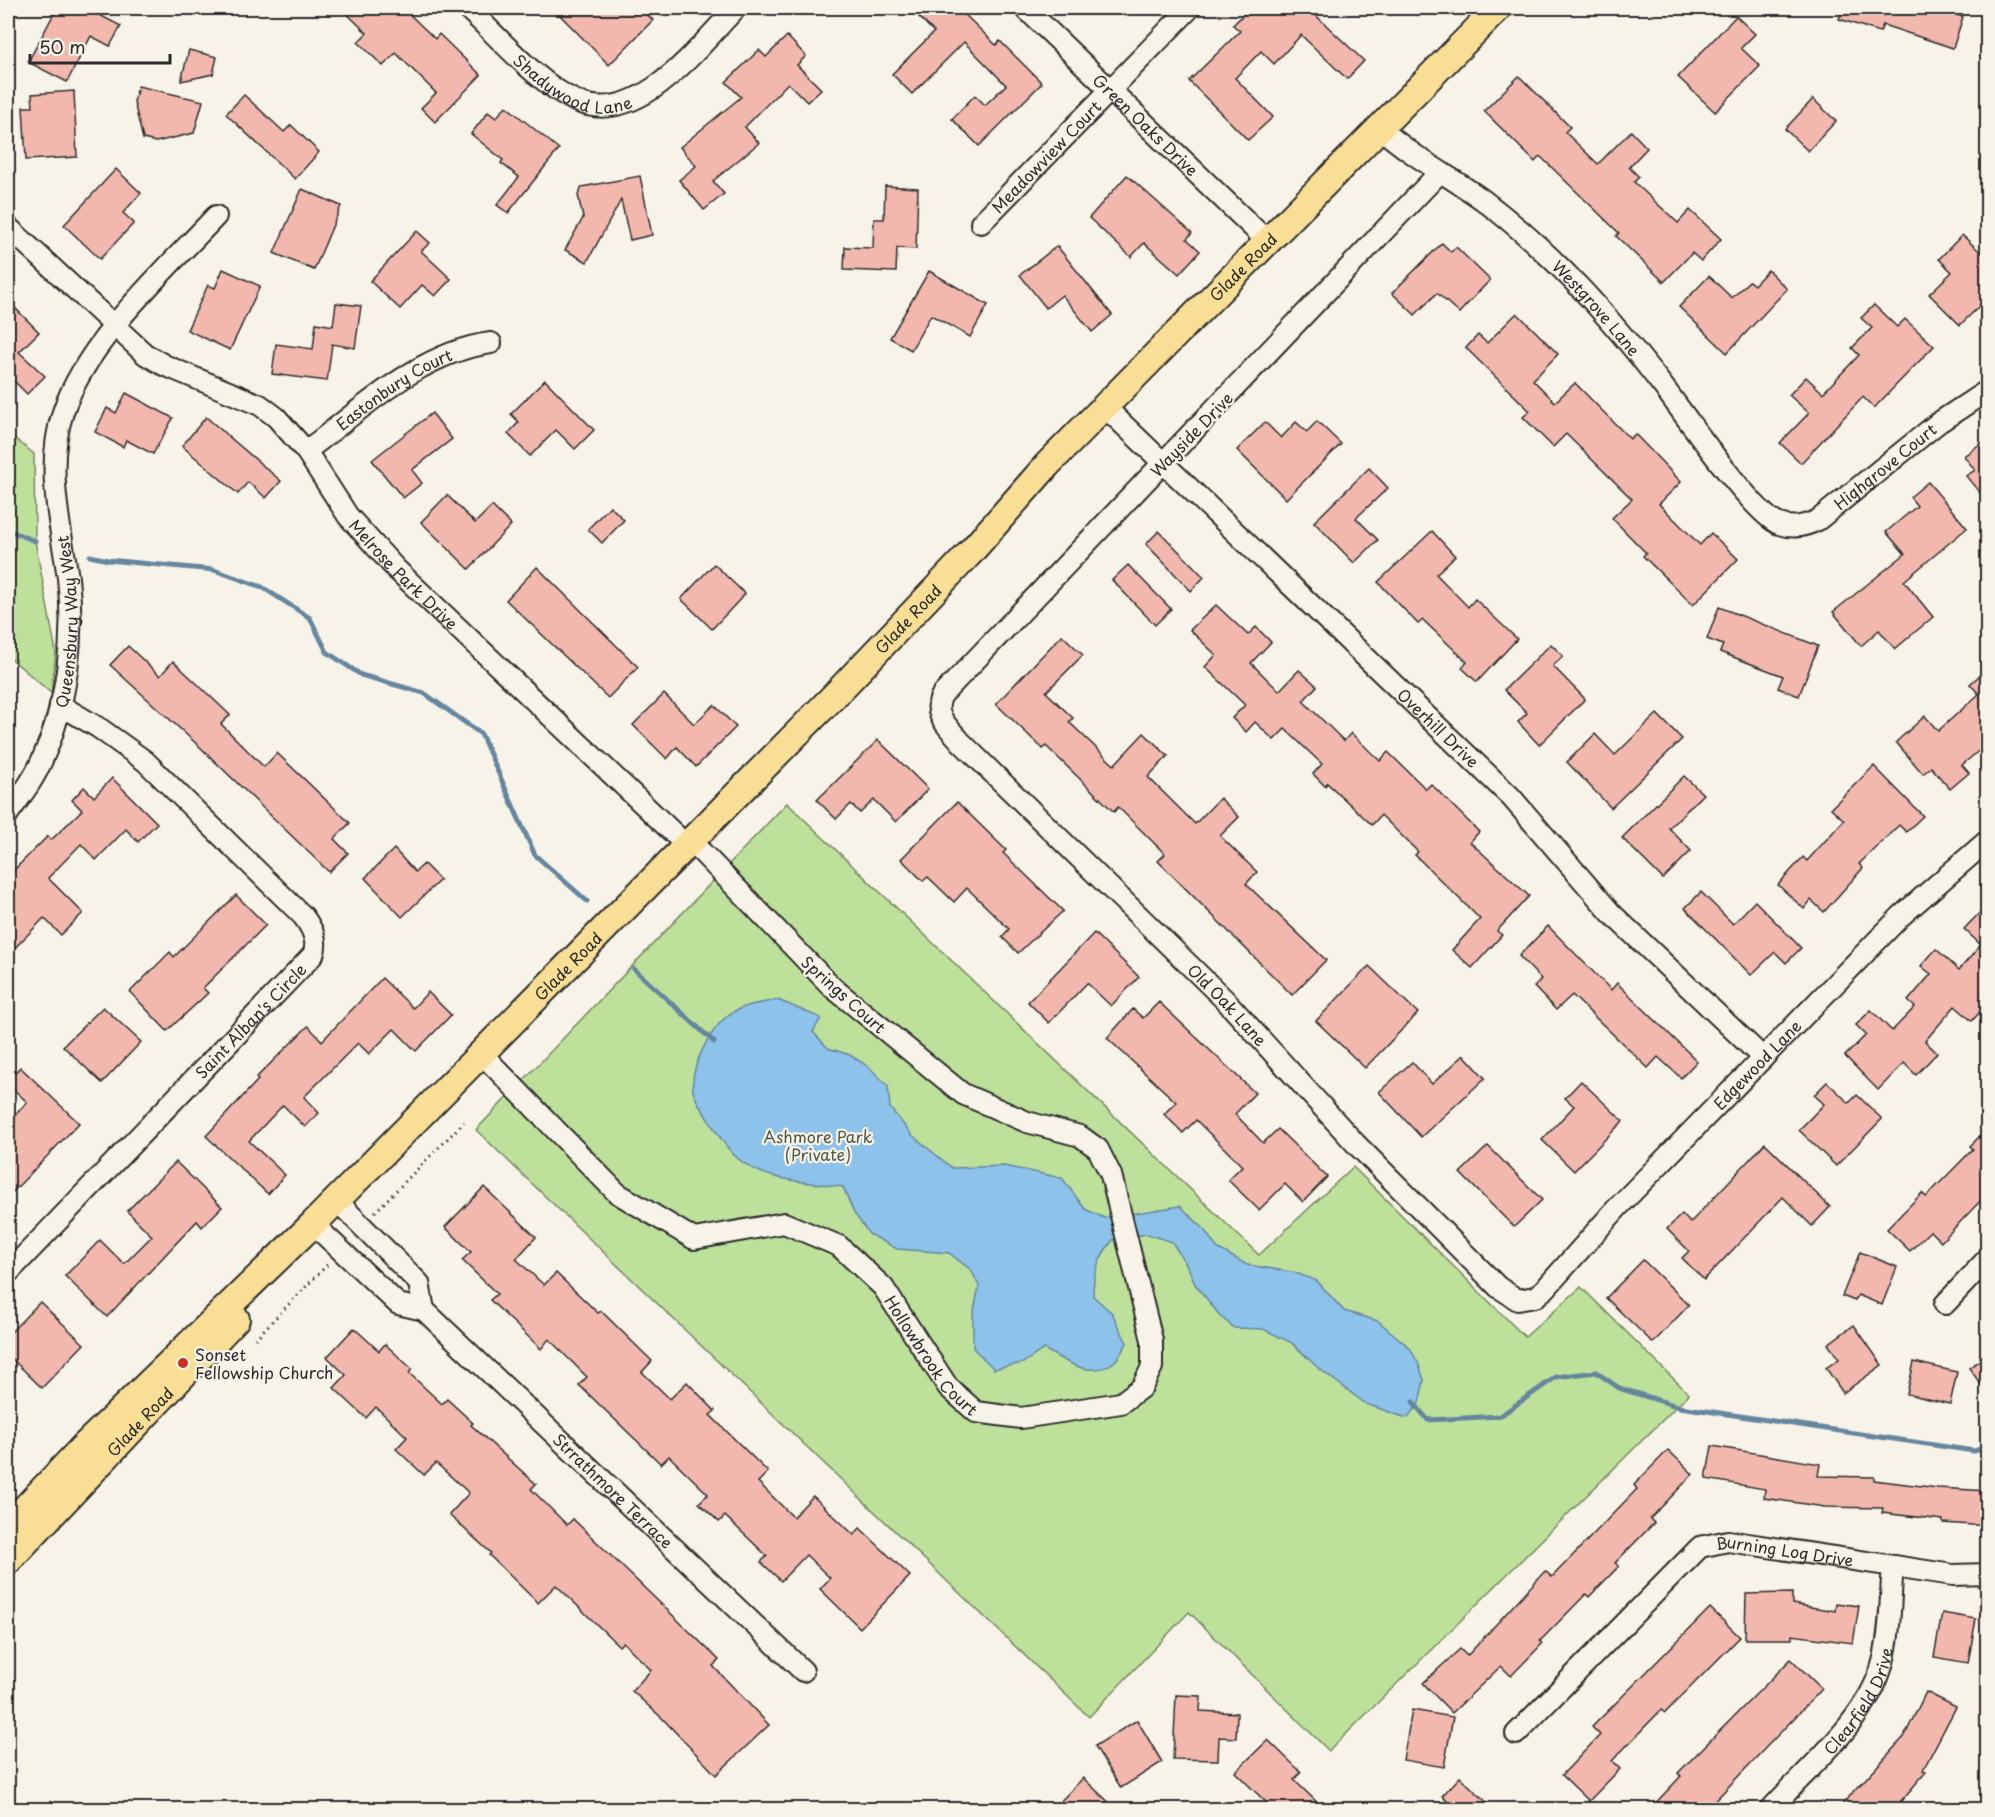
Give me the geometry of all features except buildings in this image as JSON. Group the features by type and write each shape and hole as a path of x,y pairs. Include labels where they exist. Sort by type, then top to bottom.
{"main road":[{"name":"Glade Road","path":"8,1526 83,1447 313,1224 842,688 969,554 1047,465 1498,8"},
{"name":"Glade Road","path":"10,1553 270,1284 313,1224"}],"street":[{"name":"Shadywood Lane","path":"467,8 546,81 576,101 603,107 623,104 644,95 676,70 736,8"},
{"name":"Green Oaks Drive","path":"1025,8 1267,240"},
{"name":"Meadowview Court","path":"981,223 1190,8"},
{"name":"Westgrove Lane","path":"1379,127 1403,148 1481,199 1563,268 1613,321 1734,480 1777,524"},
{"name":"Wayside Drive","path":"942,695 1439,173"},
{"name":"Queensbury Way West","path":"8,814 42,761 60,705 68,664 70,626 68,580 58,521 54,460 63,412 77,380 114,327 216,216"},
{"name":"Melrose Park Drive","path":"8,226 145,354 164,365 260,405 276,417 306,451 348,516 396,569 688,842"},
{"name":"Eastonbury Court","path":"306,451 407,376 451,352 490,344"},
{"name":"Highgrove Court","path":"1777,524 1803,526 1818,520 1938,423 1988,390"},
{"name":"Overhill Drive","path":"1104,406 1511,797 1611,913 1763,1058"},
{"name":"Old Oak Lane","path":"942,695 937,704 939,715 961,742 1226,1001 1363,1151 1498,1287 1518,1300 1535,1297"},
{"name":"Saint Alban's Circle","path":"8,1273 313,955 316,948 312,928 303,916 145,761 99,728 60,705"},
{"name":"Edgewood Lane","path":"1535,1297 1546,1288 1617,1208 1901,916 1988,840"},
{"name":"Springs Court","path":"688,842 832,987 963,1094 986,1106"},
{"name":"Hollowbrook Court","path":"481,1053 617,1193 694,1239 784,1223 839,1246 883,1287 948,1387 976,1412 1022,1418 1121,1403 1142,1387 1152,1367 1152,1340 1111,1175 1098,1149 1080,1136 1027,1122 986,1106"},
{"path":"336,1200 419,1283 424,1310"},
{"name":"Strrathmore Terrace","path":"313,1224 398,1304 424,1310 803,1671"},
{"path":"1945,1304 1988,1258"},
{"name":"Burning Log Drive","path":"1516,1734 1700,1547 1728,1541 1953,1575 1988,1574"},
{"name":"Clearfield Drive","path":"1770,1809 1844,1730 1865,1703 1883,1662 1893,1566"}],"green space":[{"path":"8,433 34,454 35,541 56,652 51,693 8,656"},
{"name":"Ashmore Park (Private)","path":"787,803 1259,1255 1353,1167 1525,1337 1581,1287 1689,1394 1329,1751 1189,1612 1089,1717 476,1130"}],"water":[{"path":"778,1000 821,1018 813,1032 828,1048 850,1055 869,1067 888,1086 890,1108 912,1135 952,1168 1004,1166 1062,1178 1085,1209 1104,1218 1180,1206 1203,1228 1217,1248 1247,1265 1293,1272 1317,1281 1344,1311 1378,1321 1410,1348 1419,1365 1424,1380 1419,1403 1407,1418 1366,1404 1317,1367 1292,1343 1263,1329 1234,1328 1221,1317 1195,1284 1189,1269 1172,1242 1147,1234 1113,1240 1100,1260 1095,1273 1093,1296 1112,1313 1127,1343 1114,1362 1105,1367 1087,1369 1069,1363 1044,1349 1023,1363 994,1369 973,1348 973,1316 979,1286 971,1270 949,1253 897,1249 869,1234 854,1213 843,1187 772,1176 746,1165 731,1151 699,1104 693,1091 694,1071 713,1032 726,1017 737,1010"}],"waterway":[{"path":"8,530 35,541"},
{"path":"90,556 108,560 214,570 262,587 310,618 327,652 361,675 424,693 481,734 535,855 587,901"},
{"path":"634,969 714,1042"},
{"path":"1413,1402 1428,1420 1500,1416 1556,1377 1596,1372 1619,1388 1680,1407 1974,1451 1988,1447"}],"place":[{"name":"Sonset Fellowship Church","path":"183,1363"}]}
